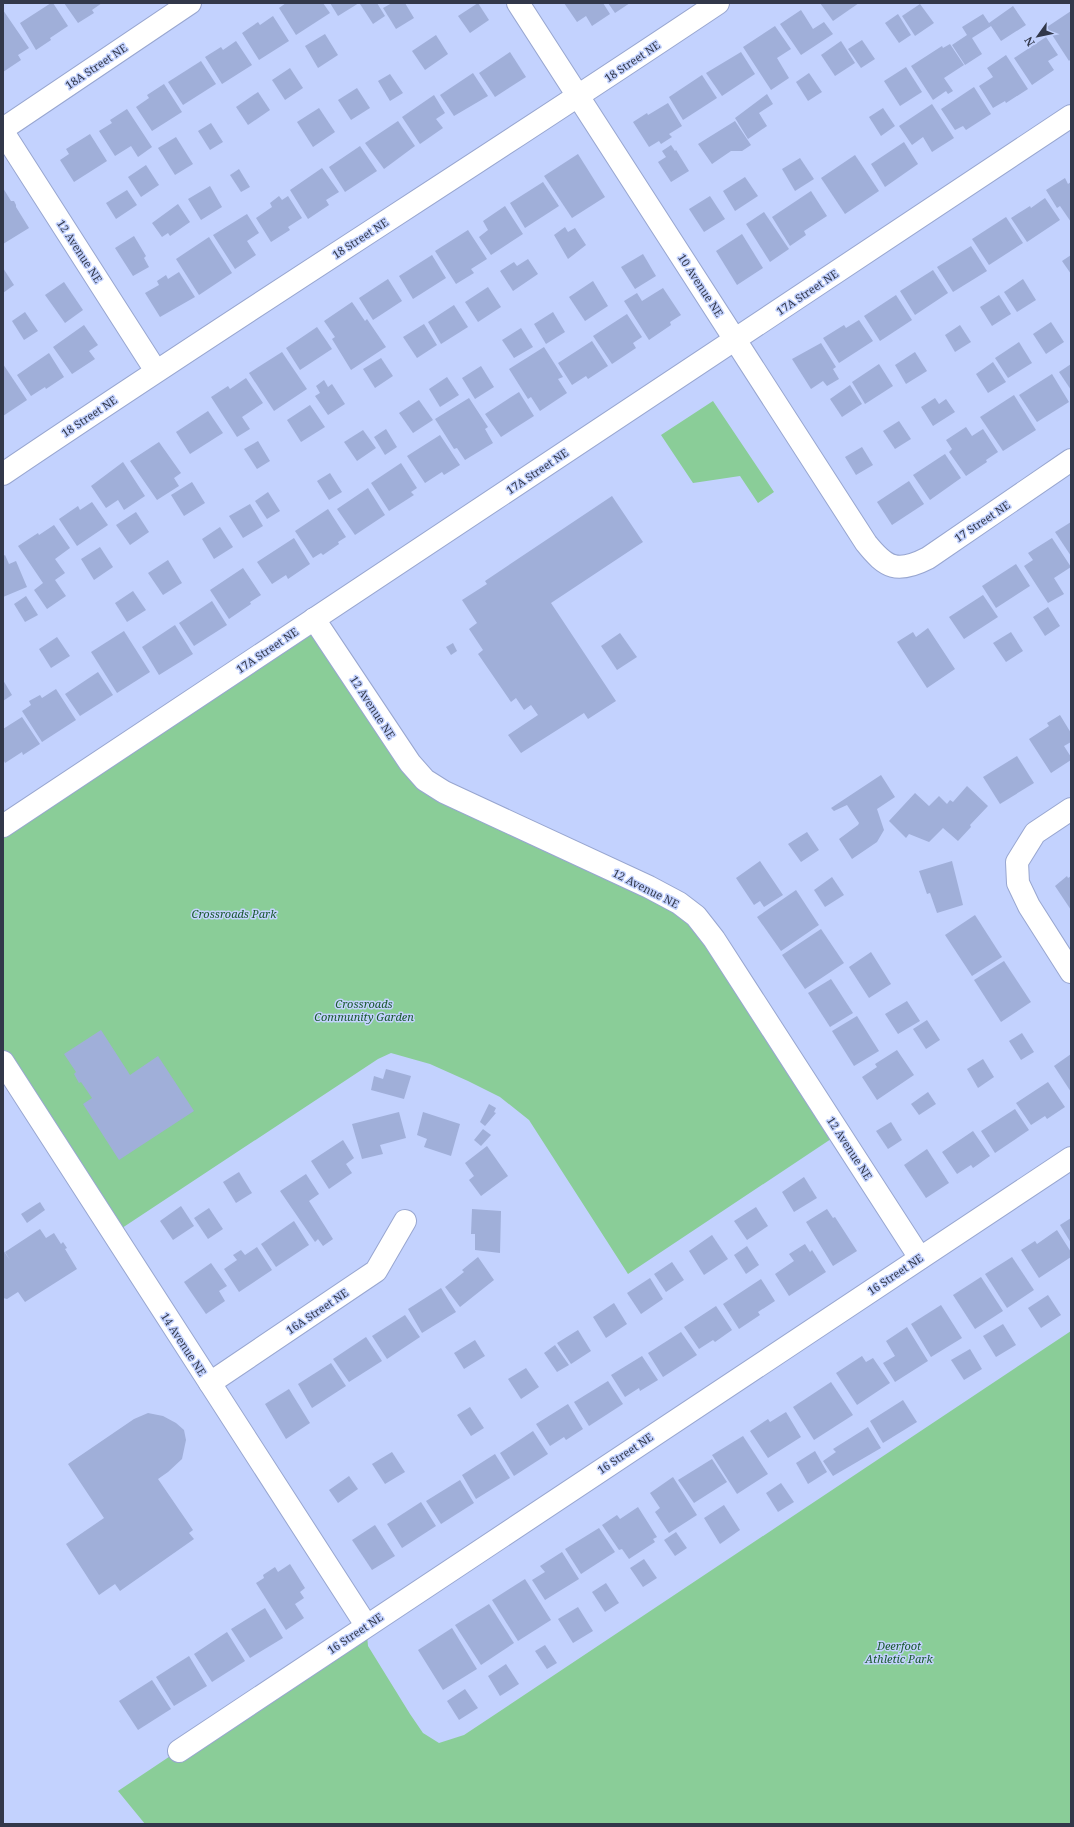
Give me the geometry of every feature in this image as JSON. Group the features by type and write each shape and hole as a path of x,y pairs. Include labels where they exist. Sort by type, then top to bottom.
{"street":[{"name":"18A Street NE","path":"3,129 190,3"},
{"name":"10 Avenue NE","path":"518,3 866,543 875,555 887,564"},
{"name":"18 Street NE","path":"3,474 156,371 578,97 718,3"},
{"name":"17A Street NE","path":"3,826 1071,116"},
{"name":"12 Avenue NE","path":"3,132 156,371"},
{"name":"17 Street NE","path":"887,564 907,567 928,558 1071,460"},
{"name":"12 Avenue NE","path":"314,619 402,751 425,780 464,802 649,887 679,903 696,916 714,939 920,1258"},
{"path":"1071,809 1035,833 1017,862 1018,883 1029,906 1071,972"},
{"name":"14 Avenue NE","path":"3,1062 366,1625"},
{"name":"16 Street NE","path":"179,1750 1071,1158"},
{"name":"16A Street NE","path":"210,1383 376,1271 405,1221"}],"green space":[{"path":"713,401 774,492 758,503 740,476 693,483 661,435"},
{"name":"Crossroads Park","path":"314,619 410,763 679,903 840,1133 628,1274 529,1120 500,1097 468,1081 430,1064 391,1053 378,1059 113,1234 3,1062 3,826"},
{"name":"Deerfoot Athletic Park","path":"1071,1331 1071,1824 145,1824 118,1791 366,1625 368,1646 423,1733 439,1743 464,1735"}],"building":[{"path":"53,3 68,26 36,50 20,23"},
{"path":"64,3 102,3 92,10 94,13 78,23"},
{"path":"286,3 323,3 330,13 296,35 279,8"},
{"path":"330,3 359,3 338,16"},
{"path":"377,3 385,16 373,24 360,4"},
{"path":"392,3 405,3 414,18 396,29 383,8"},
{"path":"478,3 489,20 470,33 458,16"},
{"path":"564,3 603,3 610,14 592,26 586,16 577,22"},
{"path":"608,3 630,3 615,13"},
{"path":"820,3 859,3 833,21"},
{"path":"920,4 934,23 915,36 902,16"},
{"path":"1013,6 1026,25 1001,41 991,26 972,38 982,54 965,65 952,45 967,35 962,27 983,14 989,23"},
{"path":"3,10 29,48 18,55 21,60 3,72"},
{"path":"801,10 813,29 824,22 833,34 801,55 780,24"},
{"path":"1071,11 1071,59 1069,61 1047,27"},
{"path":"898,14 911,35 899,43 885,23"},
{"path":"273,16 289,41 259,60 242,33 258,22 260,25"},
{"path":"775,26 791,49 777,58 789,78 771,90 743,47"},
{"path":"325,34 338,55 318,68 305,46"},
{"path":"436,35 448,54 425,70 412,51"},
{"path":"1046,37 1058,55 1048,61 1054,70 1032,85 1014,58"},
{"path":"862,40 875,59 861,68 848,49"},
{"path":"236,41 252,65 222,84 205,57 221,47 223,50"},
{"path":"841,41 855,63 835,76 821,55"},
{"path":"950,44 964,65 944,78 953,91 948,94 946,91 933,100 911,66 942,46 943,48"},
{"path":"510,52 526,77 495,97 479,73"},
{"path":"741,52 755,74 722,96 706,73"},
{"path":"1006,55 1028,89 1006,103 1005,101 993,108 979,86 993,77 987,68"},
{"path":"201,61 216,84 183,105 168,82"},
{"path":"906,67 922,92 900,106 884,81"},
{"path":"290,68 303,88 285,100 272,80"},
{"path":"473,73 488,96 454,116 440,95"},
{"path":"809,73 822,92 808,101 796,82"},
{"path":"390,74 403,93 390,101 378,81"},
{"path":"702,75 717,98 683,120 669,97"},
{"path":"164,84 182,112 152,131 136,107 149,98 147,95"},
{"path":"974,87 991,114 966,130 963,126 955,130 941,109"},
{"path":"357,88 370,108 351,120 338,100"},
{"path":"258,92 270,110 248,125 236,107"},
{"path":"767,94 773,104 759,113 767,126 748,139 735,118"},
{"path":"434,95 445,113 436,119 443,128 420,144 402,117"},
{"path":"668,103 682,126 669,134 672,137 661,144 659,141 649,147 633,122 647,113 648,115"},
{"path":"932,104 954,138 932,152 923,137 912,145 899,126"},
{"path":"319,108 335,132 313,147 297,122"},
{"path":"883,108 895,126 881,136 869,117"},
{"path":"127,109 152,147 138,157 131,146 115,156 99,131 112,123 110,120"},
{"path":"398,121 415,146 384,169 365,143"},
{"path":"735,121 751,145 742,151 731,151 712,164 698,144"},
{"path":"211,123 223,142 210,150 198,131"},
{"path":"90,134 107,161 74,182 60,160 69,154 66,149"},
{"path":"176,137 193,164 175,175 158,148"},
{"path":"904,142 918,164 885,187 871,164"},
{"path":"671,145 675,151 676,150 689,171 671,182 658,162 666,157 662,151"},
{"path":"360,146 377,171 345,192 329,167"},
{"path":"578,154 605,197 572,218 544,176"},
{"path":"855,155 879,191 845,214 821,178"},
{"path":"800,158 814,179 795,191 782,169"},
{"path":"146,165 159,185 141,197 128,177"},
{"path":"322,168 339,192 326,200 329,205 308,219 290,190"},
{"path":"239,169 250,187 241,192 230,175"},
{"path":"745,177 758,196 735,211 723,191"},
{"path":"1065,178 1068,184 1071,182 1071,222 1060,206 1057,208 1046,190"},
{"path":"543,182 559,206 525,228 510,203"},
{"path":"210,186 222,207 201,220 188,199"},
{"path":"3,188 11,201 14,201 29,228 3,244"},
{"path":"127,190 137,205 116,219 106,203"},
{"path":"811,191 827,216 804,231 806,235 790,246 772,217"},
{"path":"279,196 282,200 288,196 302,218 288,227 290,230 271,242 256,218 272,207 270,203"},
{"path":"710,196 725,219 704,232 689,209"},
{"path":"1045,198 1060,220 1027,242 1011,218 1030,206 1031,208"},
{"path":"178,204 190,222 170,236 168,233 162,237 152,223"},
{"path":"505,206 523,234 491,255 479,237 488,230 483,221"},
{"path":"764,212 789,249 770,262 746,224"},
{"path":"247,214 259,233 247,241 256,255 235,269 213,235"},
{"path":"1006,217 1023,243 989,265 972,239"},
{"path":"565,227 568,232 575,228 586,245 568,259 554,235"},
{"path":"468,230 487,259 471,269 474,273 456,284 435,251"},
{"path":"742,234 763,268 737,285 716,251"},
{"path":"134,236 146,256 144,258 149,267 133,276 115,248"},
{"path":"209,237 232,273 199,295 176,259"},
{"path":"971,246 987,271 953,292 937,267"},
{"path":"643,254 656,276 635,289 621,267"},
{"path":"432,255 446,278 413,299 399,276"},
{"path":"1071,255 1071,274 1062,261"},
{"path":"528,259 538,274 513,291 500,271 514,262 517,266"},
{"path":"3,268 14,285 3,293"},
{"path":"933,270 948,293 915,315 900,291"},
{"path":"179,272 195,297 160,317 145,293 159,285 157,281 166,275 168,279"},
{"path":"388,279 402,301 373,320 359,298"},
{"path":"1023,279 1036,300 1017,312 1004,292"},
{"path":"593,281 608,306 585,321 569,297"},
{"path":"64,282 83,310 65,323 45,295"},
{"path":"488,287 501,307 478,322 465,302"},
{"path":"663,288 681,315 670,322 671,325 649,340 624,301 637,293 642,301"},
{"path":"896,295 912,320 880,341 864,316"},
{"path":"999,295 1011,314 992,326 980,307"},
{"path":"352,302 365,321 367,319 386,347 351,370 332,339 335,337 324,321"},
{"path":"454,305 468,327 441,344 428,322"},
{"path":"25,312 38,331 24,340 12,321"},
{"path":"553,312 565,332 546,344 534,324"},
{"path":"627,314 642,337 633,343 636,348 612,364 593,336"},
{"path":"859,320 873,341 839,363 823,338 844,325 846,328"},
{"path":"1051,322 1064,342 1046,354 1033,334"},
{"path":"424,324 437,345 417,358 403,337"},
{"path":"84,325 98,345 89,351 95,359 72,374 53,347"},
{"path":"960,325 971,342 955,352 945,335"},
{"path":"317,327 332,349 300,370 286,348"},
{"path":"521,328 533,347 514,358 502,340"},
{"path":"592,341 608,366 588,379 586,376 572,385 558,363"},
{"path":"1019,342 1032,363 1008,378 995,358"},
{"path":"821,343 836,367 833,369 839,379 827,386 823,381 811,389 792,359"},
{"path":"544,347 563,377 558,379 567,393 540,411 531,397 528,399 509,369"},
{"path":"282,352 307,389 274,411 249,373"},
{"path":"915,352 927,371 906,384 895,365"},
{"path":"49,353 64,377 46,389 45,387 31,396 17,375"},
{"path":"381,358 393,376 375,388 363,369"},
{"path":"993,362 1006,382 988,393 976,374"},
{"path":"3,364 27,400 3,416"},
{"path":"879,364 893,386 865,404 852,382"},
{"path":"1071,364 1071,390 1059,372"},
{"path":"481,366 494,387 475,399 462,378"},
{"path":"1052,374 1069,402 1037,422 1019,395"},
{"path":"447,377 459,395 440,407 429,389"},
{"path":"246,378 263,403 242,417 250,429 237,437 211,397 228,386 230,389"},
{"path":"324,380 328,387 332,384 345,404 328,415 315,396 320,393 316,386"},
{"path":"850,385 862,404 842,417 830,399"},
{"path":"519,392 534,416 501,437 485,414"},
{"path":"1014,395 1036,430 1003,451 980,417"},
{"path":"469,398 488,427 485,429 493,443 465,460 457,448 454,449 435,419"},
{"path":"935,398 939,404 946,399 955,412 933,426 921,407"},
{"path":"419,400 433,420 413,433 399,413"},
{"path":"310,405 325,427 301,442 287,420"},
{"path":"208,411 223,433 190,454 176,432"},
{"path":"899,421 911,439 895,449 883,431"},
{"path":"966,427 972,436 983,429 998,452 986,460 987,462 966,476 949,452 952,449 946,440"},
{"path":"386,429 397,447 385,455 374,437"},
{"path":"363,430 376,448 357,461 344,442"},
{"path":"440,435 460,465 444,475 442,472 425,483 407,456"},
{"path":"258,441 270,461 257,469 244,449"},
{"path":"159,442 181,473 174,478 179,486 157,500 130,461"},
{"path":"862,447 873,465 856,475 845,457"},
{"path":"945,454 961,478 930,500 913,475"},
{"path":"123,462 145,496 124,510 118,500 106,508 91,486"},
{"path":"401,463 417,488 411,492 414,495 389,511 371,483"},
{"path":"330,473 342,492 329,500 317,481"},
{"path":"909,481 924,504 892,525 877,502"},
{"path":"192,482 205,503 184,516 171,495"},
{"path":"368,488 385,515 355,535 337,509"},
{"path":"268,492 280,511 267,519 255,501"},
{"path":"612,496 643,542 551,603 616,701 588,719 584,713 521,753 508,735 538,715 531,705 524,710 516,698 511,702 478,654 483,650 469,629 477,623 462,600 487,584 485,581"},
{"path":"92,502 108,525 77,546 59,519 78,506 80,510"},
{"path":"250,504 263,526 243,538 229,516"},
{"path":"328,509 346,537 323,555 321,553 313,558 295,531"},
{"path":"136,512 149,532 130,545 116,525"},
{"path":"1071,522 1071,556 1055,532"},
{"path":"54,525 70,548 55,559 65,573 55,580 66,596 47,609 34,590 43,583 18,546"},
{"path":"220,527 233,547 214,559 202,539"},
{"path":"294,538 310,564 288,579 286,575 272,584 257,562"},
{"path":"1052,538 1071,567 1054,578 1064,594 1048,603 1024,566 1033,560 1028,553"},
{"path":"100,547 113,567 94,580 81,559"},
{"path":"5,555 9,564 16,561 27,587 3,597 3,556"},
{"path":"168,560 182,583 163,595 148,573"},
{"path":"1016,564 1030,586 996,608 982,586"},
{"path":"243,568 261,595 229,619 210,590"},
{"path":"133,591 146,610 127,622 115,603"},
{"path":"983,595 998,617 964,639 949,617"},
{"path":"26,596 38,615 25,622 14,604"},
{"path":"212,601 227,625 194,646 179,623"},
{"path":"1048,607 1060,626 1045,636 1033,617"},
{"path":"175,625 193,654 159,675 142,647"},
{"path":"928,628 955,669 927,688 897,642 913,632 916,637"},
{"path":"124,631 150,672 117,693 91,652"},
{"path":"1011,632 1023,651 1006,662 993,643"},
{"path":"620,633 637,657 617,670 601,646"},
{"path":"57,637 70,656 51,668 39,649"},
{"path":"453,643 457,651 451,655 446,647"},
{"path":"98,672 113,695 80,716 65,694"},
{"path":"3,680 12,695 3,701"},
{"path":"56,689 76,720 42,742 22,711 31,705 29,701 40,695 42,698"},
{"path":"1060,715 1071,733 1071,742 1064,746 1071,757 1071,760 1051,773 1029,739 1049,726 1047,723"},
{"path":"22,717 40,744 23,755 22,752 5,763 3,759 3,729"},
{"path":"1017,756 1034,783 1000,804 983,777"},
{"path":"881,775 895,797 877,809 884,830 877,842 852,859 839,839 859,823 847,805 834,811 831,808"},
{"path":"967,786 988,806 970,825 971,827 958,841 943,828 929,842 909,834 906,838 889,821 915,793 929,806 939,796 947,804 950,800 953,802"},
{"path":"807,832 819,850 801,862 788,844"},
{"path":"760,861 783,895 764,907 760,901 754,905 736,878"},
{"path":"952,861 963,905 937,913 930,893 927,894 919,871"},
{"path":"1067,876 1068,878 1071,876 1071,910 1055,886"},
{"path":"832,877 844,895 825,907 814,890"},
{"path":"796,890 819,925 781,951 757,917"},
{"path":"975,915 1002,957 972,976 945,935"},
{"path":"821,929 844,963 805,989 782,955"},
{"path":"871,952 891,984 869,998 849,967"},
{"path":"1004,961 1031,1002 1001,1022 974,980"},
{"path":"831,979 853,1013 830,1027 808,993"},
{"path":"907,1001 920,1021 898,1034 885,1014"},
{"path":"857,1016 879,1051 854,1066 832,1031"},
{"path":"927,1020 940,1040 926,1049 913,1029"},
{"path":"101,1030 130,1075 158,1056 194,1111 119,1160 83,1104 92,1098 81,1082 79,1083 74,1074 76,1072 64,1054"},
{"path":"1022,1033 1034,1052 1021,1060 1009,1041"},
{"path":"897,1050 914,1075 877,1100 862,1077 877,1067 875,1064"},
{"path":"1071,1054 1071,1092 1054,1066"},
{"path":"983,1059 994,1077 978,1088 967,1069"},
{"path":"386,1069 411,1076 404,1099 371,1090 374,1076 383,1079"},
{"path":"1048,1082 1065,1107 1047,1119 1045,1116 1031,1125 1016,1103"},
{"path":"928,1092 936,1104 919,1115 911,1104"},
{"path":"489,1104 496,1108 494,1112 496,1113 485,1126 480,1122"},
{"path":"1015,1109 1029,1130 995,1153 981,1131"},
{"path":"399,1112 406,1138 380,1145 383,1154 362,1159 352,1124"},
{"path":"423,1112 460,1124 451,1156 424,1147 427,1139 417,1135"},
{"path":"891,1122 902,1140 888,1149 876,1131"},
{"path":"483,1129 491,1135 481,1146 474,1140"},
{"path":"973,1131 990,1156 973,1168 971,1165 957,1174 942,1152"},
{"path":"343,1140 354,1158 346,1164 352,1173 329,1189 311,1161"},
{"path":"487,1146 508,1176 481,1196 469,1180 474,1176 465,1163"},
{"path":"927,1149 949,1183 926,1198 904,1165"},
{"path":"239,1172 252,1193 236,1203 223,1182"},
{"path":"306,1174 319,1194 309,1201 333,1239 323,1246 318,1239 315,1242 280,1191"},
{"path":"804,1177 817,1198 794,1212 782,1192"},
{"path":"40,1202 45,1210 27,1223 21,1214"},
{"path":"181,1206 194,1226 173,1240 160,1221"},
{"path":"756,1207 768,1226 747,1240 734,1221"},
{"path":"209,1208 223,1229 208,1239 194,1218"},
{"path":"472,1209 501,1211 500,1253 475,1250 475,1234 471,1234"},
{"path":"827,1209 833,1218 835,1217 857,1251 833,1266 806,1222"},
{"path":"1071,1218 1071,1243 1060,1225"},
{"path":"294,1221 309,1245 276,1267 261,1244"},
{"path":"40,1229 46,1238 54,1233 61,1244 63,1242 67,1248 65,1249 77,1269 25,1302 18,1292 7,1299 3,1298 3,1250 10,1260 5,1252"},
{"path":"1057,1230 1071,1252 1071,1257 1039,1278 1021,1250 1035,1241 1037,1244"},
{"path":"712,1235 728,1259 704,1275 689,1251"},
{"path":"805,1244 810,1252 812,1250 826,1272 789,1296 775,1274 794,1261 789,1254"},
{"path":"747,1246 759,1265 746,1274 734,1255"},
{"path":"257,1247 272,1270 239,1292 224,1269 237,1260 233,1255 241,1250 245,1255"},
{"path":"478,1257 494,1280 460,1307 445,1287 464,1272 462,1270"},
{"path":"1012,1257 1034,1290 1007,1308 985,1274"},
{"path":"672,1262 684,1280 666,1292 654,1274"},
{"path":"211,1263 227,1286 219,1291 225,1301 206,1314 184,1282"},
{"path":"981,1277 1003,1311 975,1329 953,1295"},
{"path":"650,1278 663,1299 641,1314 627,1293"},
{"path":"761,1279 775,1301 758,1312 760,1315 739,1329 723,1304"},
{"path":"441,1288 456,1312 422,1333 408,1309"},
{"path":"1048,1295 1061,1315 1041,1328 1028,1308"},
{"path":"614,1303 627,1324 606,1338 593,1317"},
{"path":"941,1305 962,1338 931,1357 911,1324"},
{"path":"716,1306 732,1330 715,1342 713,1340 699,1349 684,1327"},
{"path":"405,1315 420,1337 387,1359 372,1336"},
{"path":"1003,1324 1016,1345 996,1357 983,1336"},
{"path":"907,1327 928,1361 895,1382 883,1363 895,1356 886,1341"},
{"path":"578,1330 591,1351 571,1364 557,1343"},
{"path":"681,1332 697,1355 663,1377 648,1353"},
{"path":"366,1337 382,1361 349,1382 333,1359"},
{"path":"475,1340 485,1356 464,1369 454,1353"},
{"path":"555,1345 569,1365 557,1372 544,1353"},
{"path":"970,1349 982,1369 964,1380 951,1360"},
{"path":"642,1356 658,1380 640,1391 639,1388 625,1397 611,1375"},
{"path":"862,1356 866,1362 873,1358 890,1383 857,1405 836,1373"},
{"path":"331,1363 346,1386 312,1408 298,1384"},
{"path":"526,1368 539,1387 521,1399 508,1379"},
{"path":"608,1381 623,1404 589,1426 574,1402"},
{"path":"831,1382 853,1415 814,1440 793,1407"},
{"path":"289,1389 310,1423 286,1439 265,1404"},
{"path":"903,1400 917,1422 883,1443 870,1421"},
{"path":"568,1404 583,1429 566,1440 564,1437 550,1446 536,1424"},
{"path":"470,1407 484,1428 471,1436 457,1415"},
{"path":"786,1412 801,1437 768,1458 750,1431 768,1419 770,1422"},
{"path":"148,1413 163,1416 176,1423 184,1430 186,1440 182,1459 158,1479 193,1530 189,1533 194,1539 120,1591 115,1584 99,1595 66,1544 104,1518 68,1464 134,1419"},
{"path":"868,1427 881,1448 833,1476 823,1461 836,1452 833,1449"},
{"path":"533,1431 548,1454 514,1476 500,1453"},
{"path":"743,1436 768,1474 737,1494 712,1455"},
{"path":"815,1451 827,1472 808,1484 796,1463"},
{"path":"392,1452 405,1472 385,1484 372,1464"},
{"path":"495,1454 510,1478 476,1499 462,1475"},
{"path":"712,1459 727,1482 694,1503 678,1480"},
{"path":"349,1476 358,1489 338,1503 329,1490"},
{"path":"673,1477 697,1515 669,1533 655,1512 660,1508 650,1493"},
{"path":"460,1480 474,1503 441,1524 426,1501"},
{"path":"781,1483 794,1502 778,1512 766,1493"},
{"path":"421,1502 436,1526 402,1548 387,1524"},
{"path":"724,1505 740,1530 720,1544 704,1518"},
{"path":"638,1507 657,1537 653,1539 655,1542 629,1559 622,1549 619,1550 602,1525 617,1515 620,1519"},
{"path":"375,1525 395,1556 372,1570 352,1540"},
{"path":"599,1528 615,1552 581,1574 565,1549"},
{"path":"676,1532 687,1548 675,1556 664,1540"},
{"path":"562,1552 579,1579 545,1600 532,1580 545,1572 540,1566"},
{"path":"644,1559 657,1578 643,1587 630,1568"},
{"path":"290,1564 305,1588 300,1592 304,1598 295,1604 304,1618 286,1630 256,1583 264,1578 263,1575 275,1567 278,1572"},
{"path":"525,1579 551,1620 518,1641 492,1600"},
{"path":"606,1583 619,1603 605,1612 592,1592"},
{"path":"489,1604 514,1643 481,1665 455,1625"},
{"path":"578,1607 593,1631 573,1643 558,1619"},
{"path":"265,1608 283,1638 250,1658 231,1629"},
{"path":"452,1628 477,1669 443,1690 418,1650"},
{"path":"227,1632 245,1661 212,1682 194,1654"},
{"path":"545,1645 557,1663 547,1669 535,1651"},
{"path":"189,1656 207,1686 174,1706 156,1677"},
{"path":"506,1664 519,1684 500,1696 488,1676"},
{"path":"152,1680 171,1709 138,1730 119,1701"},
{"path":"465,1689 478,1708 459,1720 447,1701"}],"park label":[{"name":"Crossroads Community Garden","path":"364,1009"}]}
